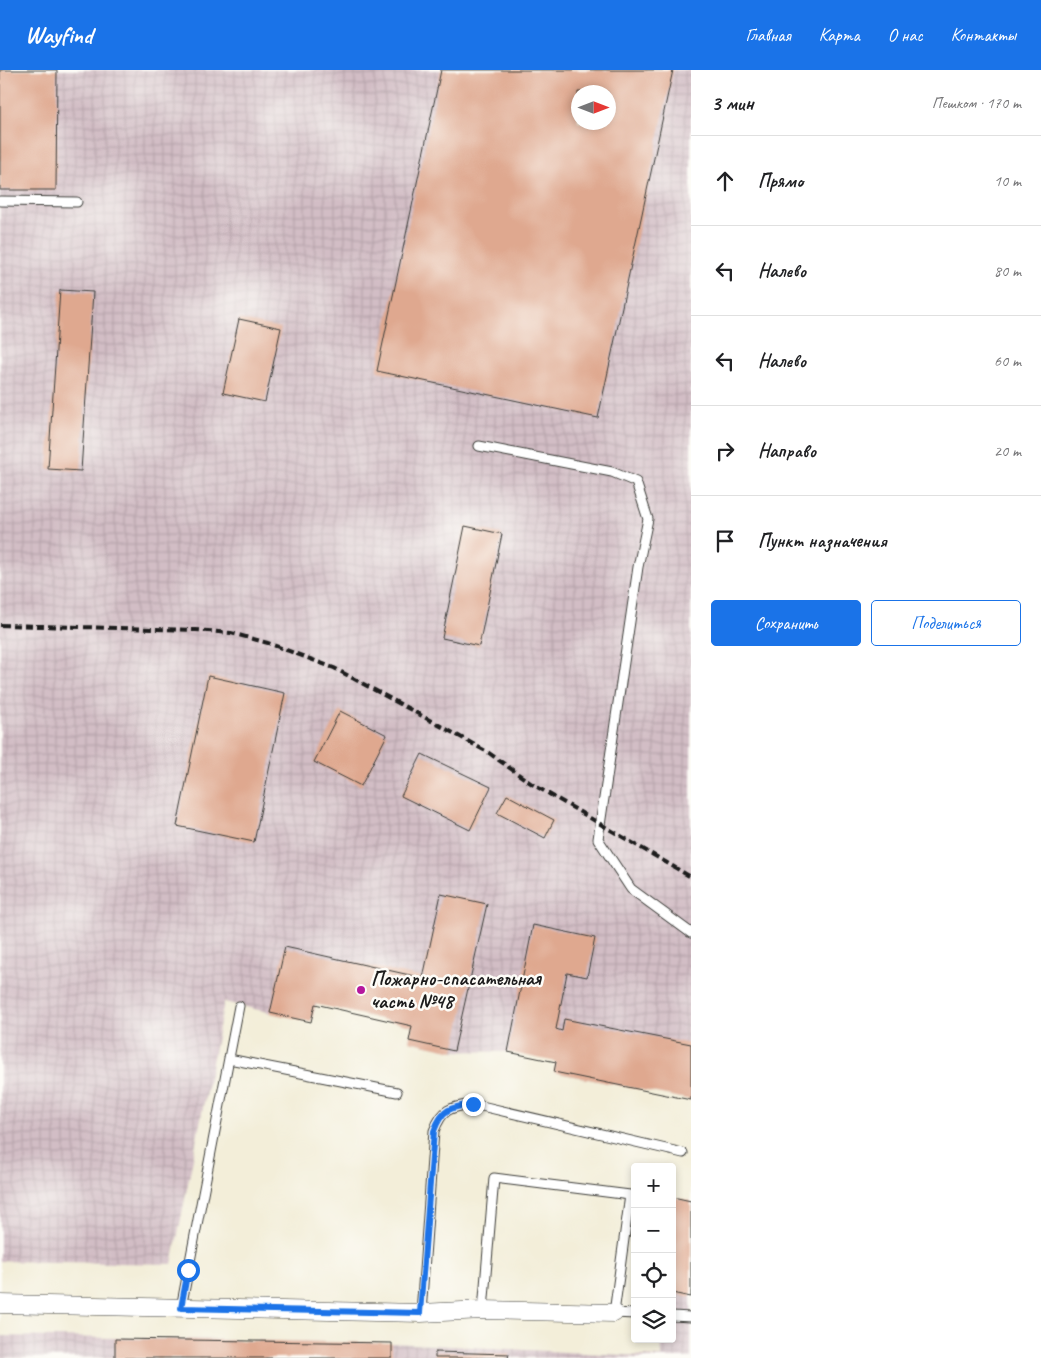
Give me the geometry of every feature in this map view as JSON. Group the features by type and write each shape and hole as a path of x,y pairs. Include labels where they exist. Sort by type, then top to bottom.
{"street":[{"path":"0,1304 420,1313 483,1310 614,1313"}],"lane":[{"path":"0,201 77,202"},
{"path":"479,446 612,472 636,482 648,519 638,567 598,839 631,889 691,933"},
{"path":"181,1308 239,1006"},
{"path":"229,1059 397,1092"},
{"path":"420,1313 434,1131 440,1116 454,1106 473,1104 683,1153"},
{"path":"483,1310 494,1178 630,1195 614,1313 631,1314"},
{"path":"676,1316 691,1317"}],"shaded area":[{"path":"0,70 691,70 691,1100 554,1072 556,1061 508,1052 454,1051 409,1041 412,1026 316,1004 311,1022 224,1002 172,1264 0,1261"},
{"path":"676,1198 691,1201 691,1358 0,1358 0,1336 392,1343 661,1357 662,1343 676,1343"}],"building":[{"path":"0,70 57,70 56,190 0,190"},
{"path":"441,70 673,70 598,418 377,371"},
{"path":"60,290 93,292 81,471 48,469"},
{"path":"239,319 281,328 265,402 223,393"},
{"path":"465,526 502,534 479,646 442,638"},
{"path":"208,676 285,693 254,842 177,826"},
{"path":"340,711 387,735 361,786 314,762"},
{"path":"422,754 491,787 470,830 401,796"},
{"path":"507,795 554,820 545,838 497,813"},
{"path":"441,894 487,904 454,1051 409,1041 412,1026 315,1004 311,1022 270,1013 285,947 423,978"},
{"path":"533,925 595,938 587,977 567,973 556,1029 562,1031 564,1019 691,1044 691,1100 554,1072 556,1062 508,1052"},
{"path":"676,1198 691,1201 691,1297 676,1294"},
{"path":"115,1339 392,1343 392,1358 115,1358"},
{"path":"435,1352 509,1354 508,1358 435,1358"}],"railway":[{"path":"0,625 196,630 231,633 268,643 334,668 448,730 489,753 532,784 691,877"}],"place":[{"name":"Пожарно-спасательная часть №48","path":"361,990"}],"route":[{"path":"188,1270 181,1308 420,1313 434,1131 440,1116 454,1106 473,1104"}]}
